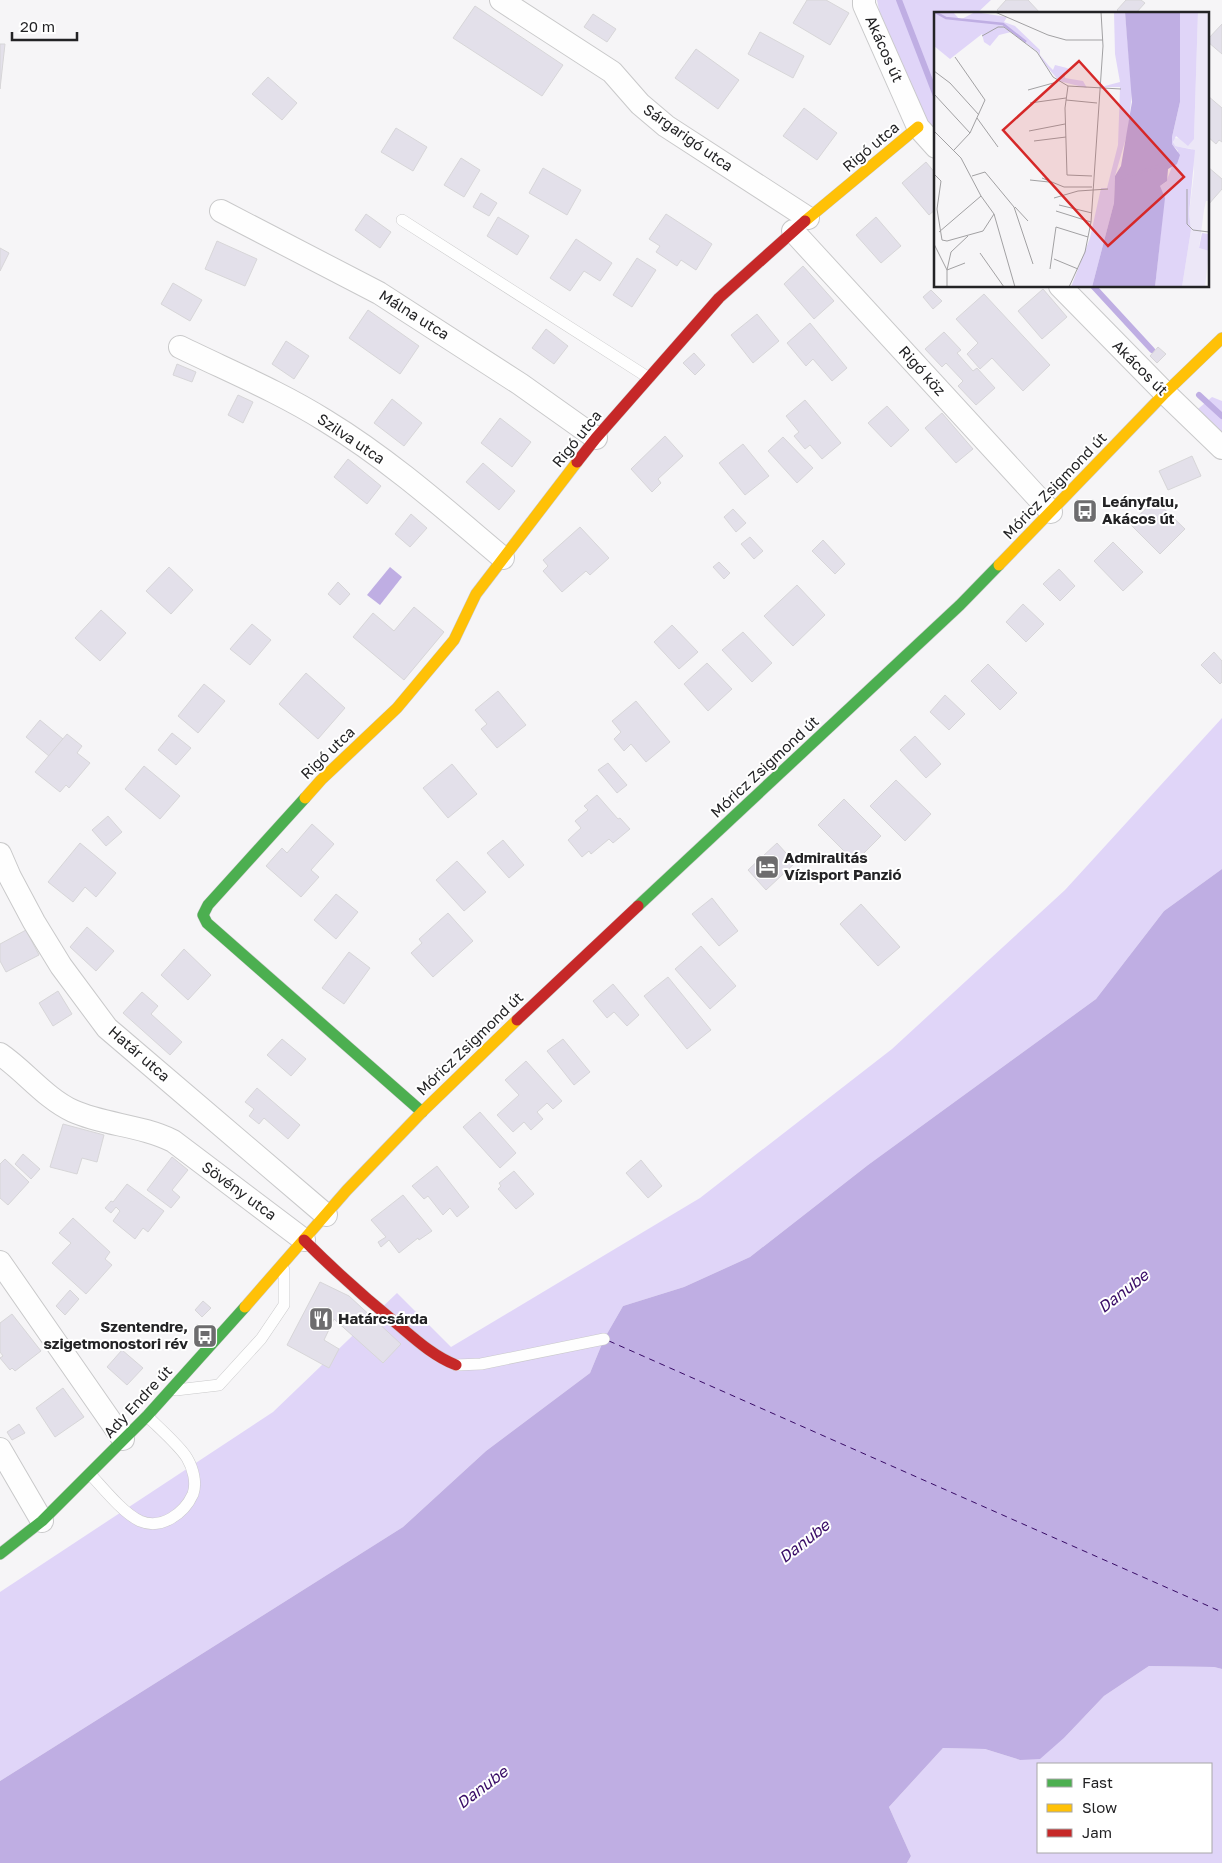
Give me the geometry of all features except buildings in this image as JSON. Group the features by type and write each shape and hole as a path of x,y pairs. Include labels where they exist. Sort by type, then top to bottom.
{"main road":[{"name":"Rigó utca","path":"422,1112 207,922 203,915 208,905 321,780 397,708 454,640 476,594 596,438 719,298 800,225 918,127"},
{"name":"Móricz Zsigmond út","path":"326,1215 346,1190 422,1112 526,1011 960,605 1165,393 1222,338"},
{"name":"Ady Endre út","path":"0,1554 42,1521 147,1416 326,1215"},
{"name":"Sövény utca","path":"304,1240 344,1280 381,1312 439,1359 456,1365"}],"street":[{"name":"Sárgarigó utca","path":"501,0 612,72 640,104 666,126 800,225"},
{"name":"Akácos út","path":"862,2 918,127 934,145"},
{"name":"Málna utca","path":"221,211 379,293 520,384 596,438"},
{"name":"Rigó köz","path":"800,225 1051,512"},
{"name":"Akácos út","path":"1062,288 1222,448"},
{"name":"Szilva utca","path":"180,347 287,398 327,421 400,473 503,558"},
{"name":"Határ utca","path":"0,854 10,877 61,966 107,1028 326,1215"},
{"name":"Sövény utca","path":"0,1054 60,1104 75,1112 157,1133 172,1141 304,1240"},
{"path":"0,1262 124,1439"},
{"path":"0,1449 42,1521"}],"lane":[{"path":"402,220 649,378"},
{"path":"170,1390 219,1385 261,1339 284,1306 284,1263"},
{"path":"456,1365 481,1364 604,1339"},
{"path":"90,1474 117,1503 140,1521 157,1525 178,1515 193,1494 194,1477 186,1457 147,1416"}],"shaded area":[{"path":"877,0 991,0 978,12 934,12 934,128 926,119 879,10"},
{"path":"1212,397 1222,401 1222,432 1198,409"},
{"path":"1222,718 1222,869 1164,911 1096,999 868,1165 750,1257 684,1287 623,1306 604,1339 590,1373 486,1451 403,1527 0,1781 0,1592 273,1412 397,1293 451,1347 700,1198 892,1049 1065,890"},
{"path":"1149,1666 1214,1667 1222,1669 1222,1863 907,1863 911,1856 889,1807 943,1748 985,1749 1020,1760 1065,1737 1104,1696"}],"water":[{"path":"390,567 402,577 380,605 367,595"},
{"name":"Danube","path":"1222,869 1222,1669 1214,1667 1149,1666 1104,1696 1065,1737 1040,1759 1020,1760 985,1749 943,1748 889,1807 911,1856 907,1863 0,1863 0,1781 403,1527 486,1451 590,1373 604,1339 623,1306 684,1287 750,1257 868,1165 1096,999 1164,911"}],"waterway":[{"path":"899,0 934,91"},
{"path":"1095,288 1152,350"},
{"path":"1199,395 1222,416"}],"ferry route":[{"path":"609,1341 1222,1612"}],"traffic: fast":[{"path":"638,906 960,605 999,565"},
{"path":"305,798 208,905 203,915 207,923 422,1112"},
{"path":"0,1554 42,1521 147,1416 245,1307"}],"traffic: slow":[{"path":"805,221 918,127"},
{"path":"999,565 1165,393 1222,338"},
{"path":"305,798 321,780 397,708 454,640 476,594 577,462"},
{"path":"245,1307 347,1190 422,1112 517,1020"}],"traffic: jam":[{"path":"577,462 719,298 805,221"},
{"path":"517,1020 638,906"},
{"path":"304,1240 349,1283 417,1341 440,1357 456,1365"}],"place":[{"name":"Leányfalu, Akácos út","path":"1085,511"},
{"name":"Admiralitás Vízisport Panzió","path":"767,867"},
{"name":"Határcsárda","path":"321,1319"},
{"name":"Szentendre, szigetmonostori rév","path":"205,1336"}]}
